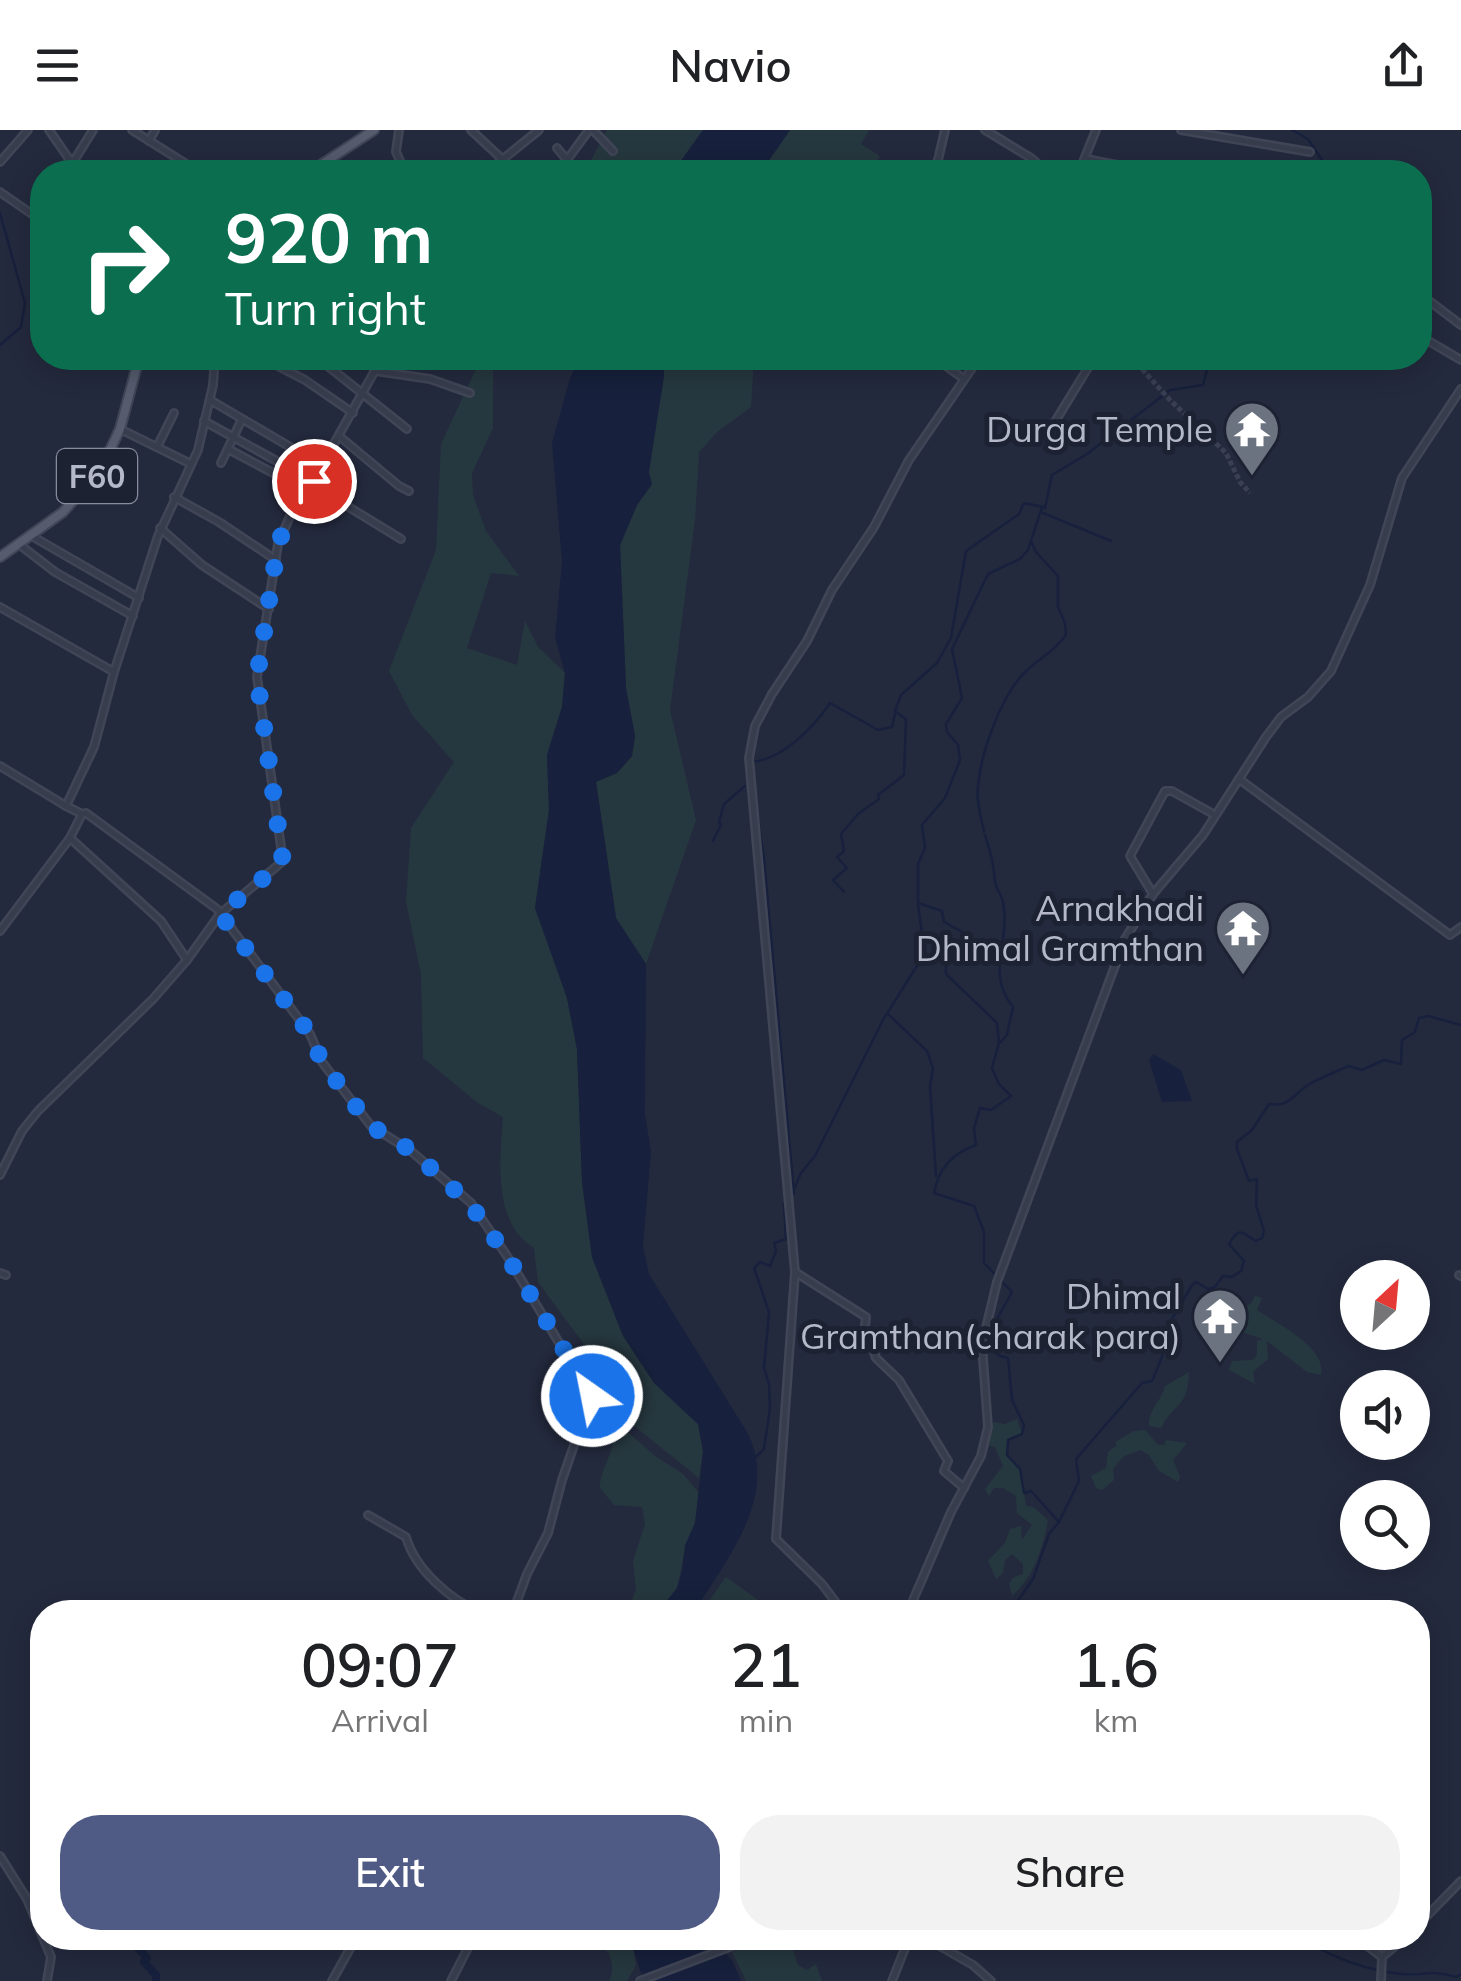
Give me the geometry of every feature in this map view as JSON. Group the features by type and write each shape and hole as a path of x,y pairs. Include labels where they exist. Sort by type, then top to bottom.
{"main road":[{"path":"328,160 372,131"},
{"name":"F60","path":"2,552 63,512 102,469 120,430 136,370"}],"street":[{"path":"3,153 28,130"},
{"path":"49,130 69,160"},
{"path":"74,160 93,130"},
{"path":"132,130 179,160"},
{"path":"149,142 155,130"},
{"path":"472,130 502,159 526,136 539,130"},
{"path":"557,148 567,160 591,130 613,150"},
{"path":"938,160 945,130"},
{"path":"985,130 1033,160"},
{"path":"1086,160 1096,130"},
{"path":"1180,130 1310,152"},
{"path":"397,131 400,160"},
{"path":"0,192 30,213"},
{"path":"1432,303 1461,325"},
{"path":"1432,343 1461,360"},
{"path":"66,806 94,747 160,528 192,464 210,400 214,370"},
{"path":"286,370 353,413"},
{"path":"334,370 407,428"},
{"path":"952,370 964,379"},
{"path":"834,1600 776,1539 794,1272 749,758 752,736 772,694 807,642 832,590 874,526 909,460 971,370"},
{"path":"1056,420 1087,370"},
{"path":"0,1175 22,1132 38,1112 153,999 220,914 283,862 257,677 276,560 290,514 324,464 376,371 430,379 470,393"},
{"path":"913,1600 981,1456 988,1427 982,1345 996,1282 1124,939 1281,717 1327,678 1342,652 1379,560 1402,478 1461,389"},
{"path":"210,400 350,482"},
{"path":"157,447 174,413"},
{"path":"222,463 242,419"},
{"path":"204,421 312,482 400,539"},
{"path":"120,430 192,464"},
{"path":"340,436 398,486 410,491"},
{"path":"228,449 306,491"},
{"path":"174,497 276,560"},
{"path":"160,528 202,565 269,609"},
{"path":"30,535 139,598"},
{"path":"18,543 54,572 133,616"},
{"path":"0,607 114,672"},
{"path":"0,766 116,832 220,914 310,1034 322,1062 371,1126 412,1151 470,1204 525,1284 592,1396 548,1533 517,1600"},
{"path":"1239,779 1450,935 1461,928"},
{"path":"1153,894 1130,856 1165,791 1215,814"},
{"path":"0,931 70,838 82,814"},
{"path":"70,838 161,921 187,960"},
{"path":"794,1272 866,1316 865,1326 876,1358 899,1380 948,1461 944,1471 964,1488"},
{"path":"368,1515 406,1537 409,1548 435,1581 456,1600"},
{"path":"0,1856 30,1905"},
{"path":"1430,1913 1461,1881"},
{"path":"46,1981 51,1957 48,1950"},
{"path":"332,1981 349,1950"},
{"path":"451,1981 467,1950"},
{"path":"640,1981 721,1950"},
{"path":"892,1981 904,1950"},
{"path":"946,1950 992,1981"},
{"path":"1373,1950 1382,1957"},
{"path":"1380,1981 1382,1957 1390,1950"}],"shaded area":[{"path":"607,130 703,130 682,160 591,160"},
{"path":"790,130 869,130 861,144 880,156 878,160 769,160"},
{"path":"475,370 493,370 493,428 472,473 473,495 486,531 519,576 491,573 467,648 517,665 525,621 538,647 565,673 562,707 547,755 549,810 535,908 567,998 577,1049 582,1182 592,1257 623,1336 654,1383 698,1424 703,1451 699,1478 597,1396 614,1385 538,1282 534,1248 520,1237 505,1206 500,1170 503,1117 478,1103 423,1058 421,974 406,902 411,828 454,762 412,715 389,671 436,550 441,444"},
{"path":"664,370 753,370 751,407 717,432 699,452 695,520 670,710 696,820 646,964 616,918 596,781 617,773 632,756 635,736 626,688 620,545 637,505 652,484 648,472"},
{"path":"1255,1296 1262,1298 1257,1310 1309,1346 1321,1365 1321,1375 1307,1372 1267,1341 1268,1359 1253,1372 1255,1384 1229,1370 1232,1361 1253,1360 1257,1341 1263,1339 1236,1330 1239,1314"},
{"path":"1189,1372 1186,1393 1179,1404 1161,1428 1149,1426 1165,1386"},
{"path":"602,1409 655,1456 683,1474 699,1493 677,1588 668,1600 632,1600 636,1590 633,1561 645,1524 642,1507 614,1505 600,1488 613,1439 592,1422 593,1413"},
{"path":"1017,1419 1022,1434 1008,1441 1007,1455 1020,1469 1026,1506 1048,1520 1036,1561 1012,1596 1009,1583 1023,1574 1023,1564 1012,1554 996,1579 988,1561 1005,1543 1010,1529 1021,1526 1022,1540 1032,1525 1017,1513 1016,1496 1003,1488 994,1488 989,1496 985,1489 1003,1466 995,1447 985,1445 994,1422 1005,1424"},
{"path":"1145,1430 1158,1445 1164,1445 1166,1440 1187,1443 1173,1460 1180,1477 1178,1482 1158,1470 1149,1455 1140,1450 1124,1456 1113,1469 1114,1480 1102,1490 1096,1488 1091,1476 1106,1468 1108,1452 1117,1445 1115,1442 1134,1431"},
{"path":"726,1577 758,1600 710,1600"},
{"path":"605,1950 634,1950 636,1965 627,1981 609,1981 609,1953"},
{"path":"793,1950 798,1965 807,1970 816,1964 822,1981 746,1981 732,1952"}],"water":[{"path":"703,130 790,130 769,160 682,160"},
{"path":"574,370 664,370 649,472 652,484 637,505 620,545 626,688 635,736 632,756 617,773 596,782 616,918 646,964 645,1114 651,1152 643,1246 649,1274 747,1432 756,1456 757,1479 745,1526 702,1600 668,1600 677,1588 685,1545 695,1523 703,1451 698,1424 654,1383 623,1336 592,1257 582,1182 577,1049 567,998 535,908 549,810 547,755 562,707 565,673 555,638 562,561 552,443"},
{"path":"1153,1054 1181,1070 1192,1101 1162,1102 1149,1060"},
{"path":"633,1950 723,1950 741,1981 644,1981"}],"waterway":[{"path":"1292,130 1308,139 1322,160"},
{"path":"0,213 25,303 21,327 0,345"},
{"path":"1059,1522 1031,1491 1024,1493 1020,1469 1007,1455 1008,1440 1022,1434 1024,1425 1012,1400 1008,1358 997,1354 985,1341 1012,1292 984,1263 984,1232 974,1206 934,1193 948,1163 976,1145 974,1128 980,1108 991,1110 1011,1096 999,1084 992,1068 999,1043 997,1023 946,974 946,952 968,960 960,944 966,934 944,922 942,911 918,903 918,864 925,848 922,825 945,798 960,760 958,745 947,732 946,724 962,698 952,649 988,574 1020,559 1028,550 1042,507 1045,508 1052,475 1087,454 1170,390 1203,385 1207,370"},
{"path":"844,892 833,880 847,868 837,857 844,851 841,834 858,814 879,799 878,795 904,775 906,719 895,711 901,695 937,663 951,638 966,551 1019,514 1024,503 1044,507"},
{"path":"1043,513 1111,541"},
{"path":"984,832 978,786 994,725 1016,682 1066,635 1058,607 1058,576 1032,543"},
{"path":"751,762 774,755 796,741 830,703 878,730 892,727 895,714"},
{"path":"746,762 754,848"},
{"path":"713,841 721,825 724,804 745,786"},
{"path":"755,798 764,858 794,1194"},
{"path":"985,835 1005,916 1001,982 1013,1007 1007,1035 1001,1042"},
{"path":"794,1189 815,1156 883,1020 925,953 918,905"},
{"path":"769,1010 778,1112"},
{"path":"888,1014 927,1051 933,1068 930,1087 936,1176"},
{"path":"1018,1600 1033,1579 1049,1534 1079,1481 1076,1459 1142,1383 1152,1381 1167,1332 1173,1327 1172,1319 1192,1285 1196,1282 1208,1289 1215,1287 1223,1276 1232,1277 1241,1271 1244,1261 1229,1244 1237,1234 1256,1241 1262,1238 1264,1231 1256,1205 1257,1179 1249,1181 1237,1142 1252,1130 1269,1104 1287,1101 1316,1081 1349,1066 1362,1070 1384,1060 1401,1064 1402,1040 1415,1032 1419,1018 1428,1016 1461,1025"},
{"path":"780,1130 783,1167"},
{"path":"784,1175 785,1202"},
{"path":"755,1458 764,1449 770,1408 764,1368 769,1312 754,1268 760,1262 770,1266 776,1251 774,1243 786,1239 784,1204"},
{"path":"140,1950 156,1981"},
{"path":"1322,1950 1361,1966 1402,1974 1461,1974"}],"tunnel":[{"path":"1143,370 1226,453 1250,493"}],"place":[{"name":"Durga Temple","path":"1252,478"},
{"name":"Arnakhadi Dhimal Gramthan","path":"1243,977"},
{"name":"Dhimal Gramthan(charak para)","path":"1220,1365"}],"route":[{"path":"314,481 290,514 278,544 257,677 283,862 220,914 310,1034 322,1062 371,1126 412,1151 470,1204 507,1256 592,1396"}]}
